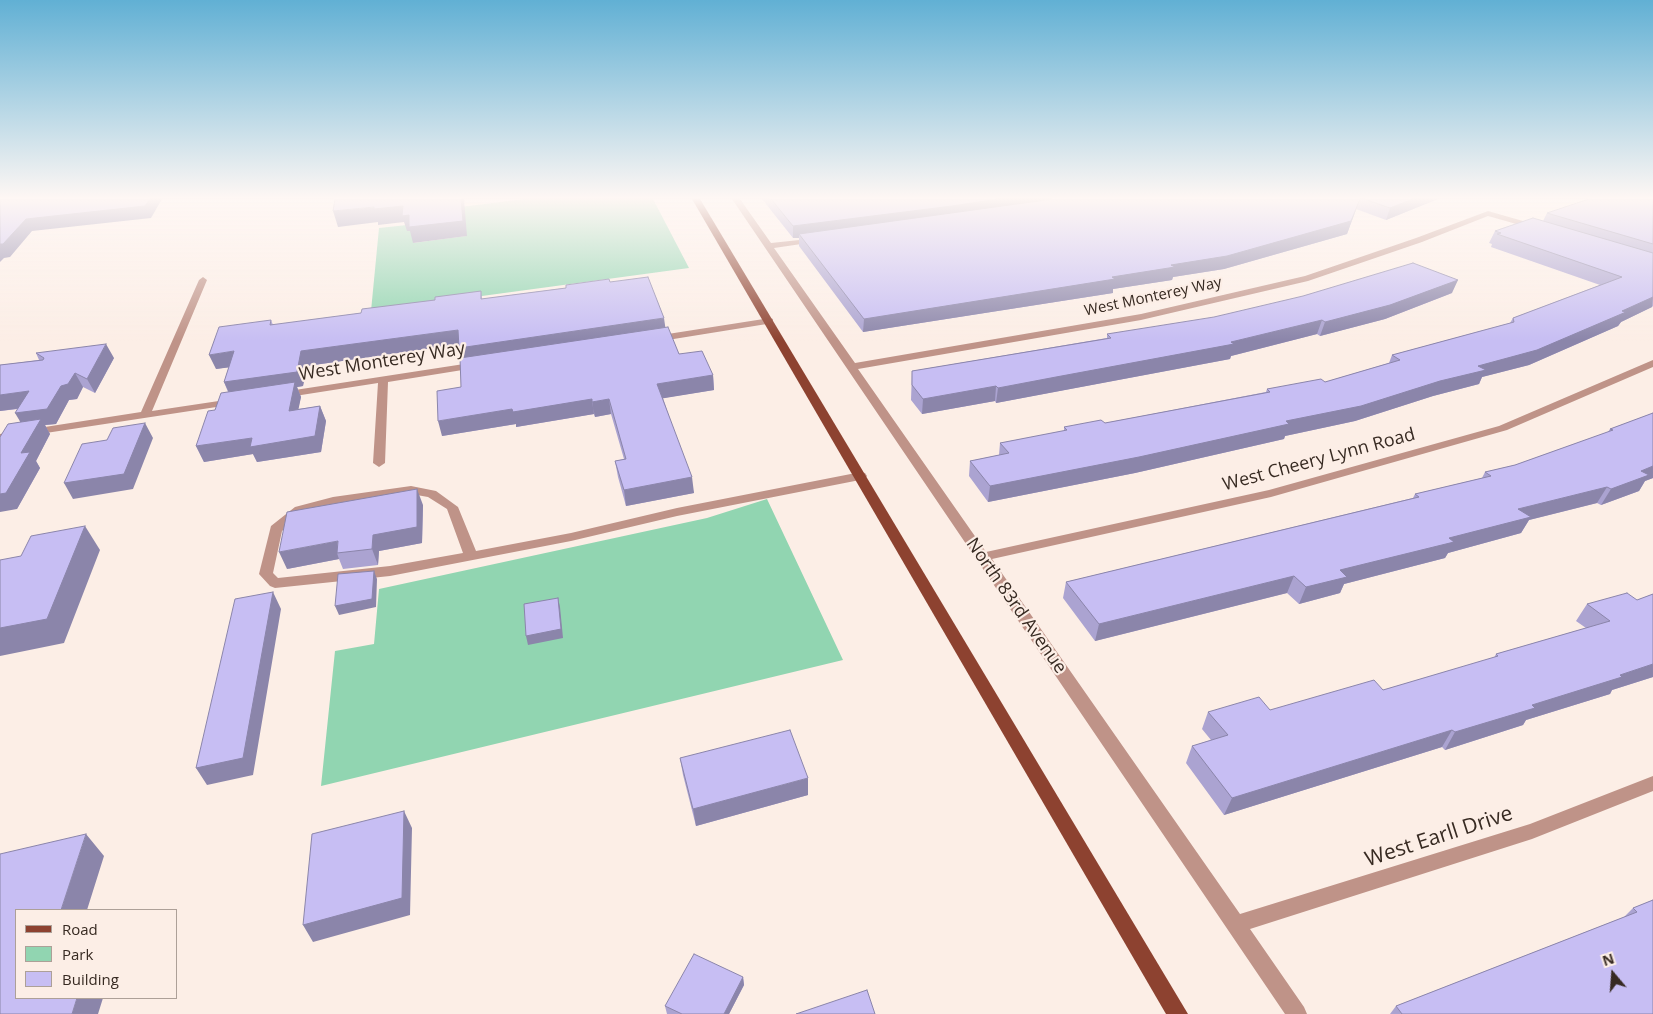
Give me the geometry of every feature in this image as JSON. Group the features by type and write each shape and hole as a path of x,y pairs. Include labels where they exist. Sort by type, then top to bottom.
{"main road":[{"path":"725,246 1178,1014"}],"street":[{"name":"North 83rd Avenue","path":"768,246 1297,1014"},
{"name":"West Monterey Way","path":"851,366 1141,317 1308,278 1401,246"},
{"path":"145,415 203,280"},
{"path":"642,340 770,321"},
{"name":"West Cheery Lynn Road","path":"982,557 1271,493 1503,428 1653,363"},
{"name":"West Monterey Way","path":"269,396 489,364"},
{"path":"378,463 383,379"},
{"path":"0,437 240,401"},
{"path":"471,556 452,507 432,494 411,490 333,501 299,510 276,529 266,574 275,583 390,571 471,556 571,537 677,512 861,476"},
{"name":"West Earll Drive","path":"1235,925 1532,831 1653,783"}],"green space":[{"path":"377,246 678,246 689,268 371,311"},
{"path":"767,499 843,660 321,786 335,651 374,644 379,589 707,518"}],"building":[{"path":"808,246 1261,246 1227,256 1171,265 1175,267 1112,277 1115,279 864,319"},
{"path":"1533,246 1630,246 1653,253 1653,297 1622,311 1626,312 1537,350 1478,366 1486,370 1440,381 1361,406 1286,421 1289,424 1139,457 990,486 970,461 1009,453 1000,443 1067,430 1064,427 1101,420 1105,423 1270,392 1267,389 1321,379 1325,382 1400,360 1392,355 1514,322 1513,318 1622,277"},
{"path":"1413,263 1458,280 1390,305 1325,322 1322,320 1231,342 1234,344 998,388 996,386 923,399 912,385 912,371 1111,338 1107,334 1214,317 1303,296"},
{"path":"648,277 664,318 459,348 458,330 301,351 297,372 224,382 234,351 209,355 219,327 271,320 270,325 361,313 362,309 435,300 435,297 481,291 481,299 566,288 566,285 609,279 610,282"},
{"path":"668,327 679,354 702,351 713,375 657,384 692,477 624,490 615,461 626,459 609,399 592,402 592,399 513,412 512,409 438,421 437,391 461,387 460,358"},
{"path":"106,344 87,379 75,373 68,384 61,386 47,409 15,413 29,391 0,395 0,365 43,360 44,358 36,353"},
{"path":"295,382 289,411 320,406 315,436 250,447 252,438 196,446 208,411 215,410 221,393"},
{"path":"1653,413 1653,466 1641,471 1649,475 1611,489 1607,487 1518,509 1531,517 1449,538 1454,542 1340,570 1347,577 1306,587 1294,576 1099,624 1066,582 1419,497 1415,494 1491,476 1485,472 1515,465 1613,430 1610,429"},
{"path":"41,419 21,453 30,452 6,493 0,494 0,437 8,424"},
{"path":"145,423 124,474 64,483 82,444 107,440 113,428"},
{"path":"417,489 417,527 373,535 372,549 337,553 338,541 279,552 287,512"},
{"path":"85,526 47,619 0,628 0,560 21,556 31,536"},
{"path":"374,571 372,599 335,606 338,574"},
{"path":"273,592 243,758 196,768 235,599"},
{"path":"1627,593 1637,600 1653,594 1653,664 1620,675 1622,677 1532,705 1535,708 1455,732 1452,730 1232,798 1192,746 1228,735 1208,712 1259,697 1270,710 1374,680 1383,690 1498,656 1496,654 1610,621 1587,604"},
{"path":"558,598 561,629 526,636 524,604"},
{"path":"790,730 808,778 693,809 680,758"},
{"path":"404,811 402,898 303,925 312,834"},
{"path":"86,834 61,909 15,909 15,999 77,999 72,1014 0,1014 0,854"},
{"path":"1653,900 1653,1014 1402,1014 1396,1006 1637,912 1633,908"},
{"path":"694,954 743,977 724,1014 682,1014 665,1006"},
{"path":"867,990 875,1014 796,1014"}]}
